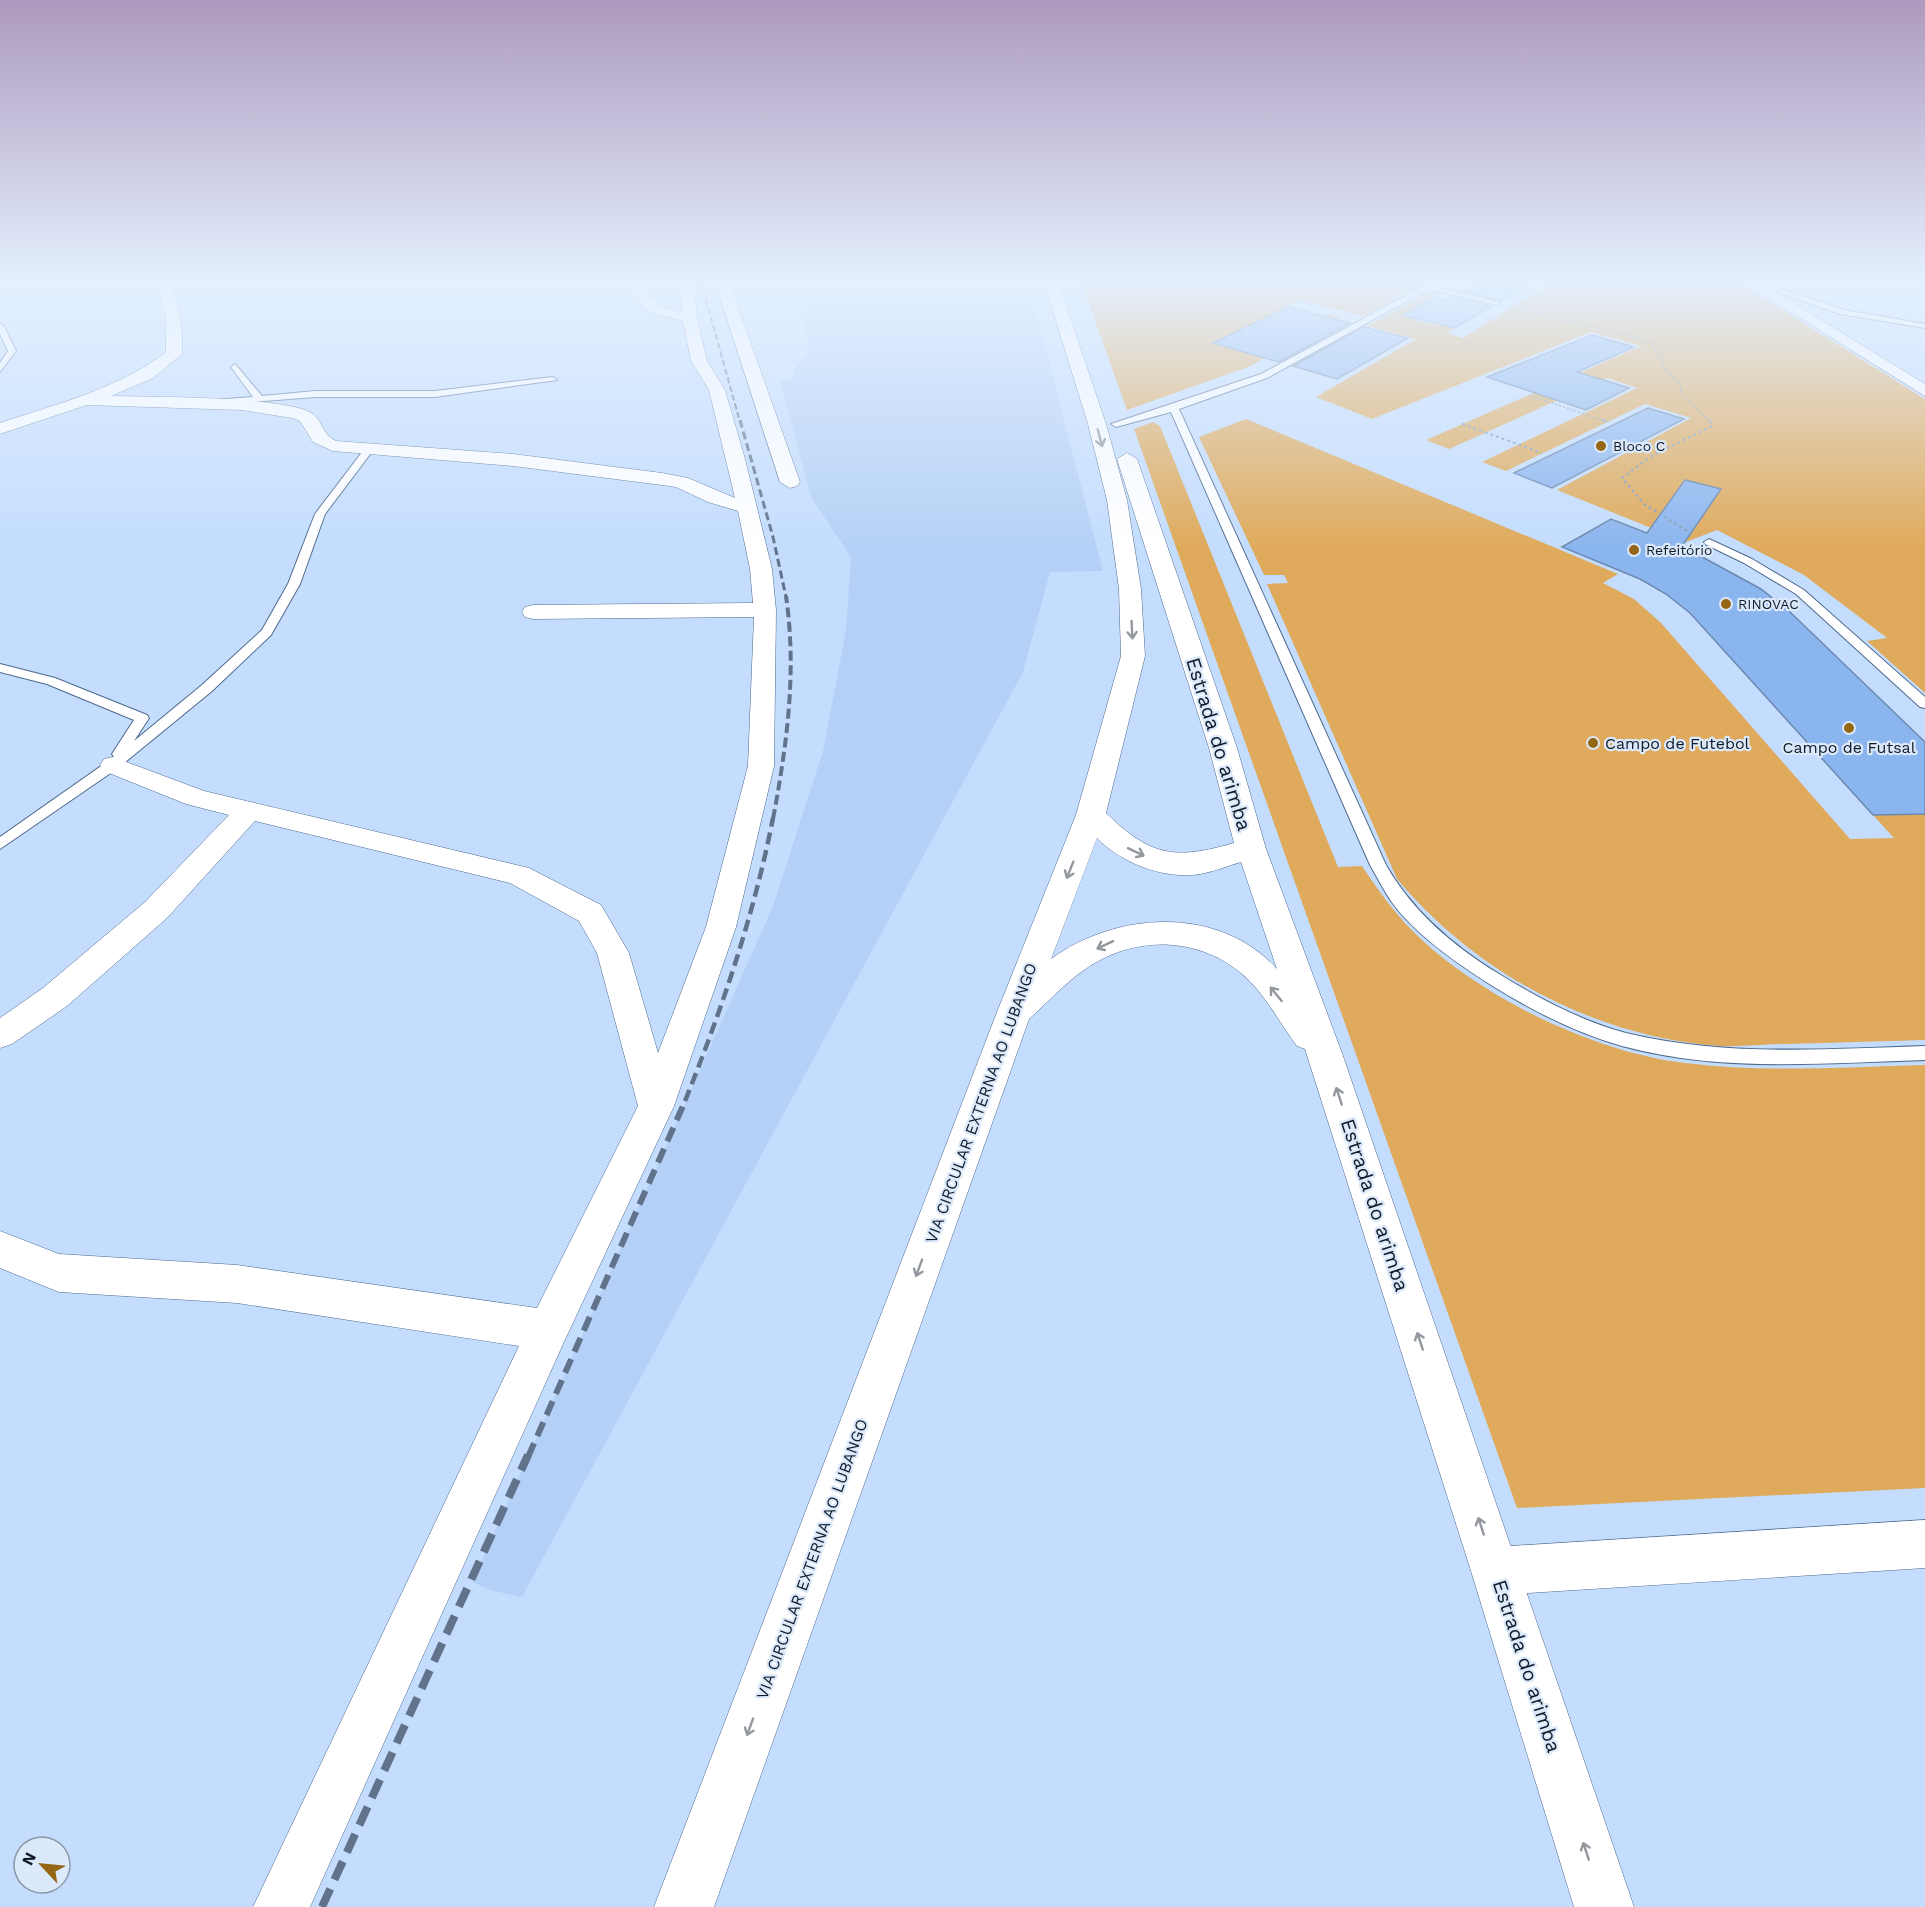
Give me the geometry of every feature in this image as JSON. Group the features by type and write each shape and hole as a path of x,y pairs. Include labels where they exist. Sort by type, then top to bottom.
{"main road":[{"name":"VIA CIRCULAR EXTERNA AO LUBANGO","path":"684,1907 1014,1012 1091,815 1133,656 1130,589 1117,500 1097,424 1080,371"},
{"path":"1109,402 1120,435"},
{"name":"Estrada do arimba","path":"1120,435 1223,748 1251,849 1325,1056 1496,1571 1604,1907"},
{"path":"1091,815 1119,843 1159,862 1198,864 1251,849"},
{"path":"1014,1012 1079,957 1127,935 1168,930 1212,941 1253,965 1325,1056"}],"street":[{"path":"0,429 87,400 152,371"},
{"path":"281,1907 548,1330 656,1106 721,927 761,766 765,610 761,569 747,507 717,390 705,371"},
{"path":"752,371 790,482"},
{"path":"1893,371 1925,391"},
{"path":"87,400 207,403 270,408 296,413 307,418 313,432 322,441 333,446 486,457 630,477 662,479 681,483 715,498 747,507"},
{"path":"533,612 765,610"},
{"path":"113,765 196,798 519,875 590,913 613,953 656,1106"},
{"path":"0,1035 55,998 156,910 248,812"},
{"path":"0,1249 58,1273 237,1284 548,1330"},
{"path":"1496,1571 1925,1544"}],"lane":[{"path":"238,371 258,397"},
{"path":"1120,435 1174,408 1273,371"},
{"path":"207,403 258,397 435,394 553,380"},
{"path":"1174,408 1378,866 1397,898 1433,934 1475,967 1538,1006 1623,1039 1697,1053 1766,1058 1925,1053"},
{"path":"0,844 113,765 207,688 267,632 294,584 320,514 369,449"},
{"path":"1709,542 1748,561 1800,592 1843,627 1925,704"},
{"path":"0,668 51,681 142,718 113,765"}],"path":[{"path":"1666,371 1679,383 1682,394 1709,418 1712,426 1688,440 1635,464 1622,478 1632,495 1665,520 1709,542"},
{"path":"1529,395 1608,422"},
{"path":"1462,424 1542,453"}],"shaded area":[{"path":"794,371 1051,371 1103,571 1050,572 1023,672 522,1597 490,1590 472,1582 773,906 823,751 846,630 851,557 811,497 780,380 793,379"},
{"path":"1113,371 1237,371 1127,410"},
{"path":"1361,371 1493,371 1372,419 1316,397"},
{"path":"1584,371 1880,371 1925,399 1925,693 1867,641 1887,638 1804,575 1717,530 1686,542 1557,490 1691,418 1645,404 1506,471 1482,462 1637,388 1607,378 1449,449 1426,440"},
{"path":"1246,419 1618,574 1603,583 1634,599 1661,623 1850,839 1894,838 1873,815 1925,814 1925,1040 1720,1046 1674,1040 1628,1029 1584,1014 1542,995 1501,971 1464,944 1429,913 1397,879 1267,584 1288,583 1284,575 1264,575 1199,437"},
{"path":"1153,422 1160,426 1338,867 1362,866 1405,923 1448,962 1511,1003 1545,1020 1580,1036 1651,1057 1685,1063 1745,1068 1925,1065 1925,1488 1517,1508 1134,429"}],"building":[{"path":"1310,371 1351,371 1337,379"},
{"path":"1502,371 1579,371 1577,372 1629,388 1586,410 1487,377"},
{"name":"Bloco C","path":"1648,408 1684,419 1552,488 1514,473"},
{"path":"1685,480 1721,489 1682,546 1761,589 1789,611 1925,742 1925,814 1873,815 1690,613 1666,594 1640,579 1562,547 1611,519 1647,533"}],"railway":[{"path":"726,371 740,422"},
{"path":"740,420 773,537 786,597"},
{"path":"773,819 789,708 791,652 786,596"},
{"path":"685,1101 712,1032 747,926 773,818"},
{"path":"528,1457 686,1099"},
{"path":"322,1907 528,1455"}],"place":[{"name":"Bloco C","path":"1601,446"},
{"name":"Refeitório","path":"1634,550"},
{"name":"RINOVAC","path":"1726,604"},
{"name":"Campo de Futsal","path":"1849,728"},
{"name":"Campo de Futebol","path":"1593,743"}]}
